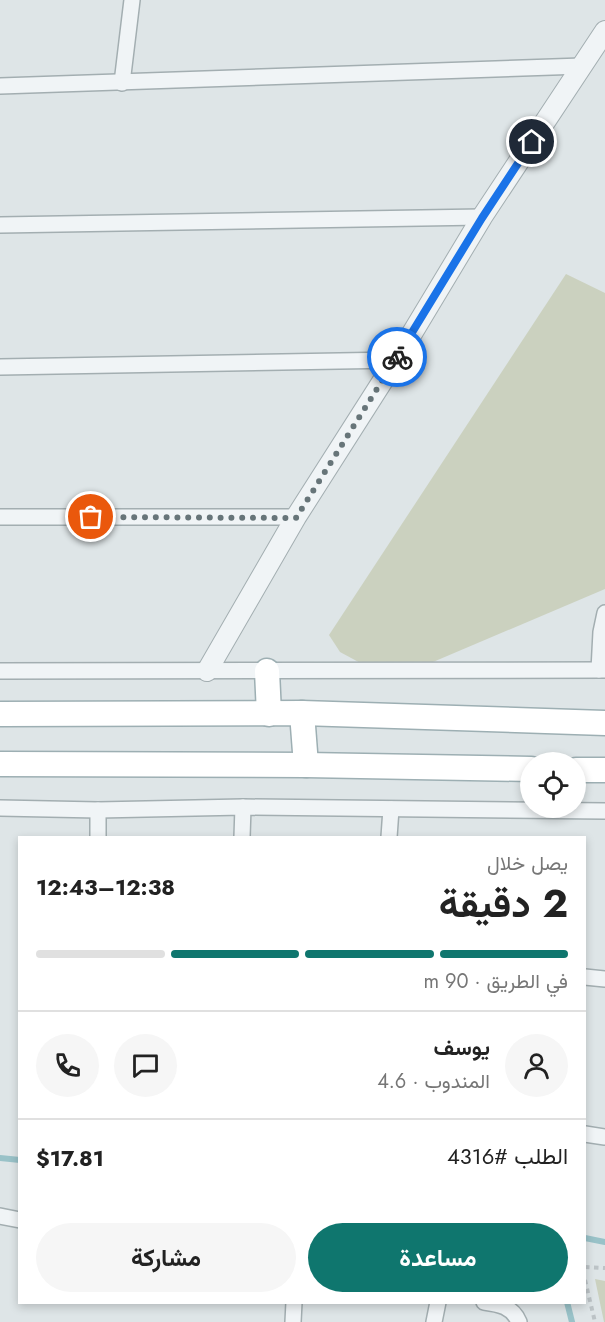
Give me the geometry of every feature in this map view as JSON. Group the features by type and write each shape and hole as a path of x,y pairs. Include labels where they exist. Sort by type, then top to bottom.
{"main road":[{"path":"267,671 269,714"},
{"path":"302,713 306,765"},
{"path":"0,714 302,713 605,723"},
{"path":"0,764 306,765 520,769"},
{"path":"586,770 605,770"}],"street":[{"path":"122,83 132,0"},
{"path":"207,671 296,518 482,218 605,31"},
{"path":"0,86 582,66"},
{"path":"0,225 482,218"},
{"path":"0,367 396,360"},
{"path":"0,517 296,518"},
{"path":"0,671 602,670 601,632 605,613"},
{"path":"242,836 243,807"},
{"path":"0,808 98,810 243,807 605,811"},
{"path":"389,836 391,809"},
{"path":"98,810 98,836"},
{"path":"586,977 605,979"},
{"path":"586,1134 605,1137"},
{"path":"0,1216 18,1220"},
{"path":"292,1322 294,1304"},
{"path":"432,1304 434,1322"},
{"path":"497,1304 513,1311 519,1322"}],"path":[{"path":"586,1267 605,1268"},
{"path":"586,1284 595,1322"}],"green space":[{"path":"566,274 605,293 605,589 433,662 366,666 340,652 329,635"},
{"path":"595,1279 605,1281 605,1322 604,1322"}],"waterway":[{"path":"0,1158 18,1160"},
{"path":"586,1238 605,1242"},
{"path":"568,1304 572,1322"}],"way so far":[{"path":"91,517 296,518 397,357"}],"route":[{"path":"397,357 482,218 532,142"}]}
